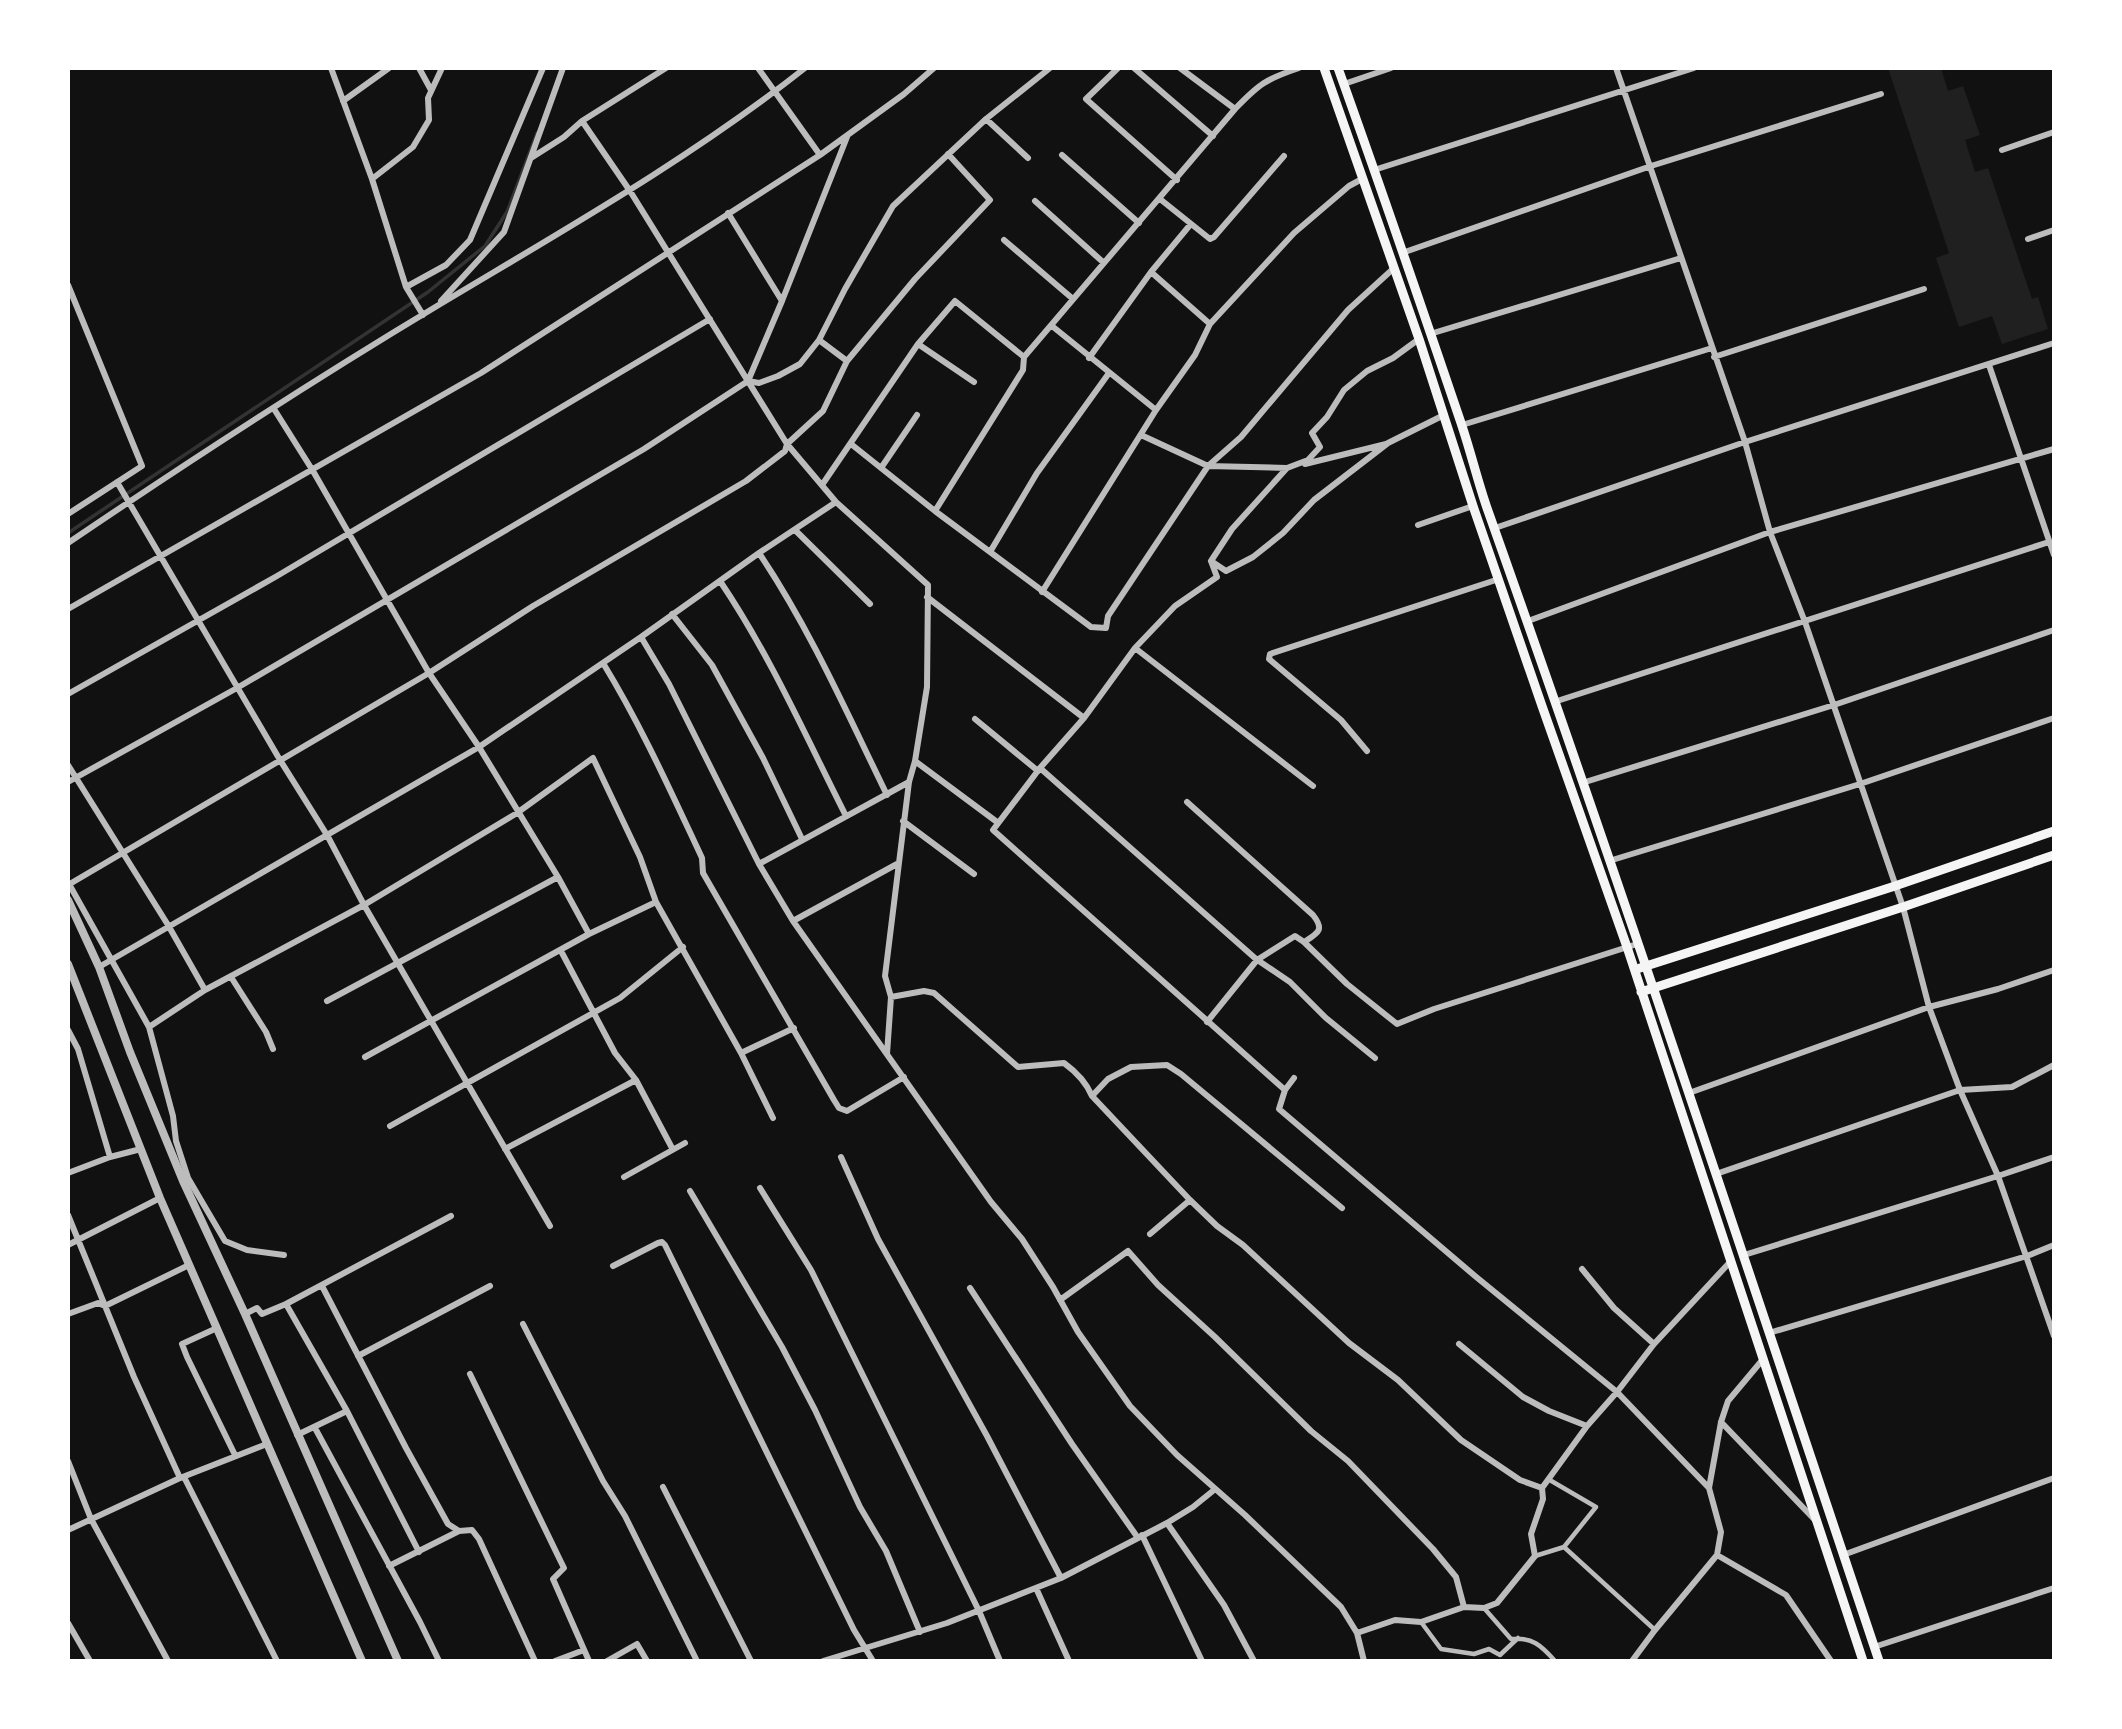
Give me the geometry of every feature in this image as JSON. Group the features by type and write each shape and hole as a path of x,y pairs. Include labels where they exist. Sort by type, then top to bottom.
{"main road":[{"path":"1324,68 1627,947 1863,1661"},
{"path":"1338,68 1462,425 1608,861 1654,987 1879,1661"},
{"path":"1634,970 1895,886 2054,831"},
{"path":"1641,992 2054,855"},
{"path":"1813,1509 1827,1505"},
{"path":"1822,1535 1835,1531"}],"street":[{"path":"331,68 372,179 406,287 423,315"},
{"path":"343,101 389,68"},
{"path":"419,68 431,90"},
{"path":"372,179 413,147 429,120 428,98 442,68"},
{"path":"406,287 446,265 470,240 543,68"},
{"path":"435,307 504,232 563,68"},
{"path":"530,158 564,137 582,121 666,68"},
{"path":"758,68 820,155"},
{"path":"68,543 128,501 435,307 630,191 774,93 805,68"},
{"path":"68,610 481,373 820,155 904,94 934,68"},
{"path":"748,381 759,383 800,364 819,340 893,206 986,119 1050,68"},
{"path":"1118,68 1086,99 1177,180"},
{"path":"1134,68 1213,136"},
{"path":"1180,68 1235,109"},
{"path":"935,511 1023,370 1024,357 1235,109 1271,77 1299,68"},
{"path":"1344,84 1391,68"},
{"path":"1616,68 1745,442 1770,532 1805,622 1903,907 1929,1007 1960,1090 1998,1176 2054,1336"},
{"path":"1374,170 1694,68"},
{"path":"1402,253 1651,166 1881,94"},
{"path":"986,119 1028,158"},
{"path":"582,121 630,191 787,444 836,502 928,585 927,687 897,864 885,976 891,997 887,1054"},
{"path":"2002,150 2054,132"},
{"path":"68,782 237,688 645,449 748,381 847,136"},
{"path":"284,1255 247,1250 225,1241 188,1178 176,1141 173,1116 149,1027 69,885 429,673 545,599 746,481 785,452 787,444 823,411 847,360 915,279 990,200 948,154"},
{"path":"1062,155 1139,223"},
{"path":"1160,199 1207,239 1214,237 1284,156"},
{"path":"1042,592 1156,410 1195,355 1210,324 1294,233 1349,186 1362,179"},
{"path":"1035,201 1104,262"},
{"path":"728,213 782,301"},
{"path":"1089,358 1151,272 1190,225"},
{"path":"2028,239 2054,230"},
{"path":"1004,240 1073,299"},
{"path":"1430,334 1681,258"},
{"path":"851,444 1042,592 1091,627 1106,628 1108,616 1208,466 1241,436 1348,310 1394,268"},
{"path":"1151,272 1210,324"},
{"path":"68,285 142,466 70,512 68,504"},
{"path":"1714,357 1924,289"},
{"path":"822,485 918,344 955,301 1024,357"},
{"path":"68,694 349,534 710,319"},
{"path":"1052,327 1156,410"},
{"path":"1285,1090 993,830 1039,770 1084,718 1135,649 1175,606 1217,577 1212,561 1232,529 1287,468 1308,460 1320,447 1312,433 1327,417 1344,390 1367,371 1393,358 1419,339"},
{"path":"819,340 847,360"},
{"path":"1495,528 1745,442 2054,343"},
{"path":"918,344 974,382"},
{"path":"1462,425 1712,348"},
{"path":"1989,365 2054,555"},
{"path":"990,552 1037,473 1109,373"},
{"path":"274,409 313,471 429,673 478,747 590,934"},
{"path":"881,468 917,415"},
{"path":"1212,561 1226,571 1253,556 1283,533 1314,500 1388,443 1444,415"},
{"path":"1140,435 1208,466 1287,468 1388,443"},
{"path":"1528,621 1770,532 2054,449"},
{"path":"117,482 159,557 327,835 363,905 550,1226"},
{"path":"99,967 478,747 836,502"},
{"path":"1418,525 1473,506"},
{"path":"795,530 870,604"},
{"path":"1554,702 2049,542"},
{"path":"759,553 783,590 820,658 887,795"},
{"path":"1367,751 1341,720 1269,659 1269,654 1499,579"},
{"path":"720,581 769,662 846,816"},
{"path":"927,597 1084,718"},
{"path":"672,614 712,665 763,758 802,839"},
{"path":"1582,783 1833,705 2054,630"},
{"path":"641,636 669,684 759,864 793,921 991,1202 1022,1239 1079,1332 1130,1406 1177,1455 1312,1577 1340,1607 1357,1633 1364,1661"},
{"path":"1135,649 1313,786"},
{"path":"603,663 630,706 659,766 702,858 703,873 839,1108 847,1111 904,1077"},
{"path":"1608,861 1860,783 2054,718"},
{"path":"975,719 1039,770 1257,960 1290,982 1326,1018 1376,1058"},
{"path":"149,1027 205,990 363,905 517,813 593,758 640,857 656,902 741,1053 773,1118"},
{"path":"915,761 997,822"},
{"path":"68,765 168,925 205,990"},
{"path":"759,864 909,782"},
{"path":"1186,802 1313,915 1320,929 1304,942"},
{"path":"904,821 974,874"},
{"path":"793,921 897,864"},
{"path":"327,1001 397,961 558,877"},
{"path":"68,900 99,967 130,1052 183,1181 245,1314 398,1661"},
{"path":"365,1057 590,934 656,902"},
{"path":"1207,1022 1257,960 1295,936 1347,984 1397,1024 1434,1009 1637,944"},
{"path":"390,1126 620,999 683,947"},
{"path":"561,951 615,1053 636,1080 672,1148"},
{"path":"68,964 160,1198 362,1661"},
{"path":"1689,1093 1929,1007 1998,989 2054,970"},
{"path":"231,977 266,1032 273,1049"},
{"path":"891,997 924,991 934,993 1018,1067 1064,1063 1189,1200 1217,1226 1252,1253 1349,1343 1398,1380 1461,1440 1520,1480 1542,1488"},
{"path":"741,1053 793,1028"},
{"path":"68,1030 78,1049 110,1157"},
{"path":"1092,1096 1108,1079 1131,1067 1167,1065 1342,1208"},
{"path":"1716,1174 1960,1090 2012,1087 2054,1065"},
{"path":"1294,1078 1285,1090 1279,1109 1617,1392 1709,1488"},
{"path":"506,1149 636,1080"},
{"path":"624,1177 685,1143"},
{"path":"68,1173 110,1157 142,1149"},
{"path":"841,1157 878,1239 987,1436 1061,1578"},
{"path":"1744,1255 2054,1157"},
{"path":"760,1188 811,1270 979,1611 1000,1661"},
{"path":"691,1191 782,1347 815,1410 860,1507 886,1550 919,1632"},
{"path":"68,1245 160,1198"},
{"path":"1150,1234 1189,1200"},
{"path":"68,1215 105,1306 182,1478 277,1661"},
{"path":"245,1314 257,1308 262,1314 286,1304 451,1216"},
{"path":"613,1266 658,1243 666,1245 854,1630 873,1661"},
{"path":"1769,1333 2027,1256 2054,1245"},
{"path":"1060,1300 1128,1251 1157,1285 1215,1337 1311,1431 1348,1461 1433,1549 1456,1577 1464,1607"},
{"path":"1535,1556 1531,1534 1543,1499 1542,1488 1587,1426 1654,1344 1730,1262"},
{"path":"68,1314 98,1303 105,1306 189,1265"},
{"path":"1582,1269 1614,1308 1654,1344"},
{"path":"322,1286 448,1524 459,1531"},
{"path":"358,1356 490,1286"},
{"path":"970,1288 1072,1444 1140,1536 1202,1661"},
{"path":"286,1304 348,1411 419,1552"},
{"path":"523,1324 603,1480 625,1516 697,1661"},
{"path":"217,1328 183,1344 235,1455"},
{"path":"1459,1344 1523,1397 1587,1426"},
{"path":"1632,1661 1717,1555 1721,1532 1709,1488 1721,1422 1728,1401 1764,1359"},
{"path":"470,1374 562,1562 564,1568 553,1578 589,1661"},
{"path":"297,1435 348,1411"},
{"path":"1721,1422 1818,1522"},
{"path":"315,1428 439,1661"},
{"path":"68,1530 235,1455 267,1444"},
{"path":"68,1461 91,1519 168,1661"},
{"path":"1843,1555 2054,1478"},
{"path":"1357,1633 1395,1620 1421,1622 1464,1607 1485,1608 1497,1603 1535,1556 1564,1547 1596,1507 1548,1479"},
{"path":"663,1487 751,1661"},
{"path":"823,1661 919,1632 1061,1578 1167,1523 1214,1490"},
{"path":"1167,1523 1224,1605 1254,1661"},
{"path":"389,1566 459,1531 472,1530 479,1539 535,1661"},
{"path":"1564,1547 1655,1630"},
{"path":"1717,1555 1786,1595 1831,1661"},
{"path":"1036,1588 1069,1661"},
{"path":"1874,1647 2054,1588"},
{"path":"1485,1608 1511,1639 1534,1641 1555,1661"},
{"path":"1421,1622 1441,1649 1474,1654 1489,1649 1500,1655 1518,1638"},
{"path":"68,1623 90,1661"},
{"path":"607,1661 637,1644 647,1661"},
{"path":"555,1661 584,1650"}],"shaded area":[{"path":"1888,68 1941,68 1948,91 1963,86 1980,135 1965,140 1975,172 1988,168 2032,299 2038,297 2048,329 2002,344 1992,316 1959,327 1936,258 1949,253"}],"waterway":[{"path":"68,533 428,292 485,246 507,212 537,133"}]}
